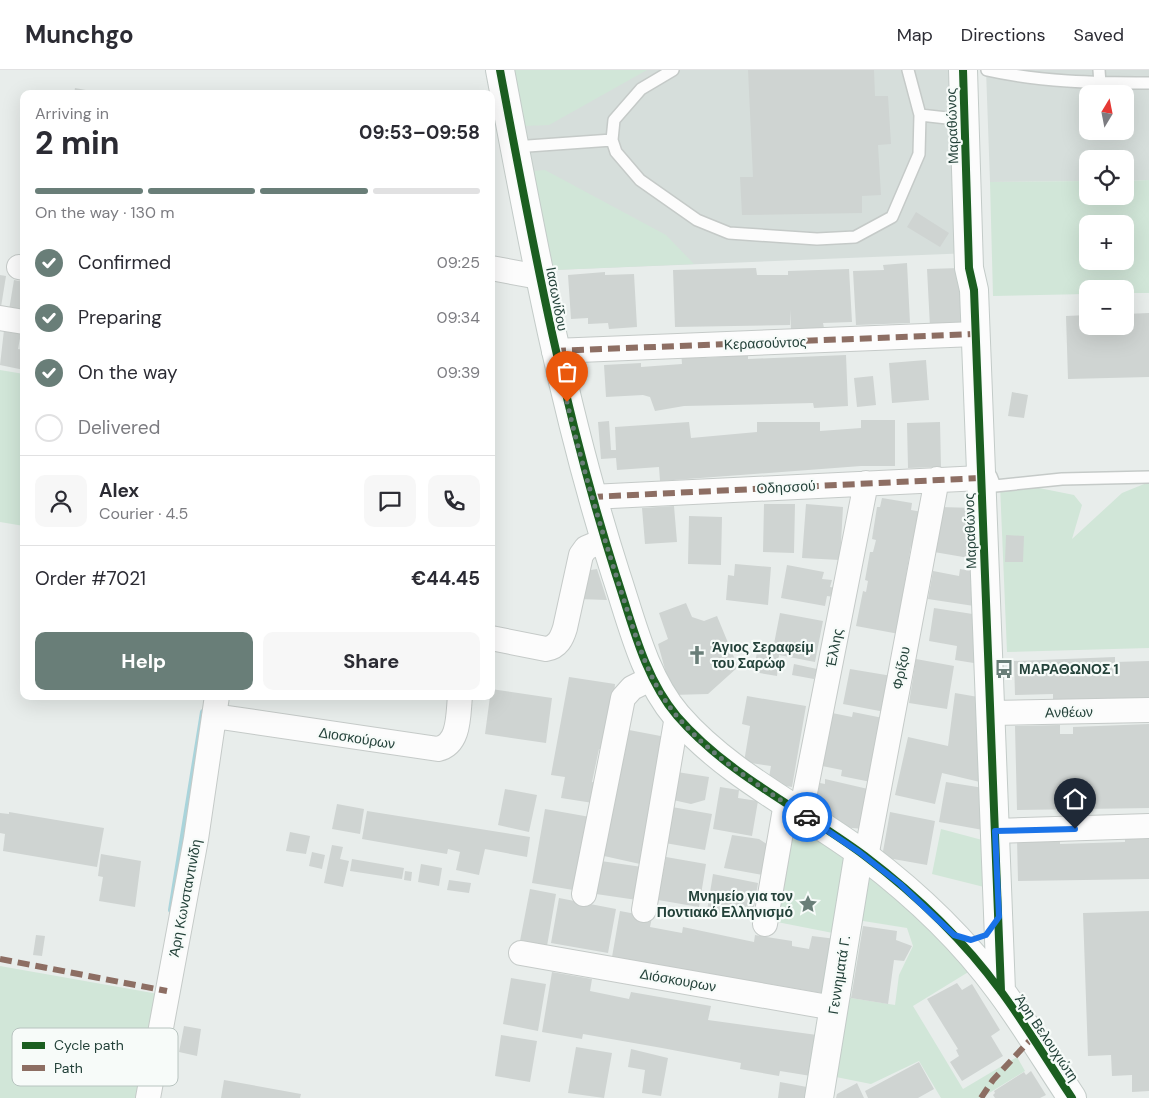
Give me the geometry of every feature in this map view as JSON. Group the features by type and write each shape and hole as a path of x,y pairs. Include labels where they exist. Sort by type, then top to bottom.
{"street":[{"name":"Ιασωνίδου","path":"500,70 554,350 591,497 652,678 665,701 677,716 714,754 862,854 900,884 954,935 1001,991"},
{"name":"Μαραθώνος","path":"971,70 965,120 969,268 974,290 1001,991"},
{"path":"495,269 539,276"},
{"path":"0,318 20,321"},
{"name":"Κερασούντος","path":"554,350 975,334"},
{"name":"Οδησσού","path":"591,497 981,478"},
{"name":"Φρίξου","path":"862,854 937,479"},
{"name":"Έλλης","path":"765,924 866,483"},
{"path":"495,639 546,648 555,646 562,637 565,628 581,556 589,546 605,540"},
{"path":"584,894 623,698 632,688 652,678"},
{"name":"Διοσκούρων","path":"216,706 438,749 444,748 454,739 459,700"},
{"name":"Άρη Κωνσταντινίδη","path":"161,1028 196,839 216,706"},
{"name":"Ανθέων","path":"990,713 1149,710"},
{"path":"644,910 677,716"},
{"path":"995,831 1149,826"},
{"name":"Γεννηματά Γ.","path":"819,1098 862,854"},
{"path":"954,935 971,940 986,935 999,917"},
{"name":"Διόσκουρων","path":"521,953 834,1008"},
{"name":"Άρη Βελουχιώτη","path":"1001,991 1072,1098"}],"lane":[{"path":"673,70 642,89 614,120 612,140 616,152 640,180 696,220 729,233 816,240 855,237 892,217 920,154 920,115 908,70"},
{"path":"971,70 1100,83 1149,84"},
{"path":"1099,70 1100,83"},
{"path":"920,115 965,120"},
{"path":"514,147 612,140"},
{"path":"981,478 991,476 994,486 1062,479 1149,477"}],"shaded area":[{"path":"512,70 965,70 971,253 554,270"},
{"path":"986,70 1149,70 1149,180 1134,181 1134,150 1079,150 1079,181 990,182"}],"green space":[{"path":"513,70 647,70 549,125 524,126"},
{"path":"545,170 666,235 694,264 554,270 533,171"},
{"path":"1149,180 1149,293 1134,293 1134,280 1079,280 1079,294 993,296 990,182 1079,181 1079,205 1134,205 1134,181"},
{"path":"0,370 20,373 20,525 0,522"},
{"path":"1149,482 1149,648 1007,652 1000,485 1039,488 1074,495 1082,505 1072,539 1122,493"},
{"path":"789,821 853,861 838,934 772,921"},
{"path":"941,829 986,841 988,888 932,874"},
{"path":"866,871 917,916 970,971 913,1006 963,1089 1017,1057 1025,1071 986,1095 985,1098 941,1098 919,1061 871,1084 831,1076 845,997 895,1005 899,975 913,946 907,928 857,920"},
{"path":"0,966 164,995 158,1028 12,1028 12,1086 146,1086 144,1098 0,1098"}],"building":[{"path":"748,70 874,70 875,96 888,96 891,144 878,145 881,195 862,196 862,213 742,215 740,177 753,177"},
{"path":"916,212 949,233 940,247 907,227"},
{"path":"907,263 910,323 856,325 853,271 884,270 883,265"},
{"path":"756,268 757,275 788,275 788,271 849,269 852,322 823,323 824,328 791,330 790,310 790,325 675,327 673,270"},
{"path":"960,268 963,326 930,327 927,269"},
{"path":"605,272 605,275 634,274 637,327 609,329 608,323 588,324 588,318 571,319 568,275"},
{"path":"0,275 6,276 1,307 0,306"},
{"path":"14,280 20,281 20,318 8,316"},
{"path":"1149,313 1149,377 1068,379 1066,316 1079,315 1079,335 1134,335 1134,314"},
{"path":"4,330 20,333 18,349 20,349 20,369 0,365"},
{"path":"705,350 706,358 748,355 748,359 846,355 848,406 814,408 813,403 684,406 655,411 650,397 643,395 606,397 604,365 641,363 641,367 682,364 681,351"},
{"path":"926,360 929,400 892,403 889,363"},
{"path":"873,376 876,405 857,407 854,378"},
{"path":"1012,392 1028,395 1024,418 1008,416"},
{"path":"861,420 895,420 895,466 861,466 660,481 659,467 617,470 616,458 601,459 598,422 609,421 611,450 616,450 615,427 689,422 691,438 757,432 757,422 820,422 820,431 861,428"},
{"path":"940,422 941,467 908,468 907,423"},
{"path":"882,498 912,503 911,510 922,512 917,547 911,546 903,594 906,595 899,634 856,626 863,591 866,592 868,581 865,580 870,552 873,552 876,540 872,539 877,507 880,507"},
{"path":"764,504 795,504 794,553 763,552"},
{"path":"806,504 843,507 840,560 802,558"},
{"path":"674,506 677,542 645,544 642,508"},
{"path":"939,507 976,508 975,559 934,552"},
{"path":"689,516 722,517 721,565 688,564"},
{"path":"1006,535 1024,536 1023,562 1005,562"},
{"path":"735,564 771,567 768,605 726,600 728,575 734,576"},
{"path":"787,565 824,572 822,579 832,580 830,587 836,588 834,597 827,596 825,606 781,598"},
{"path":"597,569 607,600 579,599 585,571"},
{"path":"960,569 972,571 971,577 978,579 974,606 928,599 933,571 959,576"},
{"name":"Άγιος Σεραφείμ του Σαρώφ","path":"686,603 692,617 704,621 717,616 738,667 708,694 672,695 658,644 668,639 659,613"},
{"path":"934,608 979,615 980,664 955,660 957,646 929,641"},
{"path":"780,613 823,621 815,662 779,655 777,676 754,672 757,651 772,654"},
{"path":"1115,657 1115,662 1149,661 1149,698 1053,700 1053,694 1015,695 1014,661"},
{"path":"916,659 954,666 947,709 909,703"},
{"path":"794,664 817,669 814,679 792,675"},
{"path":"850,669 892,676 885,712 843,704"},
{"path":"569,677 615,684 609,751 599,749 592,782 597,783 593,803 561,798 565,777 551,775"},
{"path":"495,690 552,698 546,743 485,734 490,700 495,700"},
{"path":"955,693 984,698 980,782 942,773 935,804 895,795 908,737 948,746"},
{"path":"747,696 806,706 792,787 768,783 771,766 744,762 750,726 742,724"},
{"path":"853,712 883,718 871,782 841,776 842,770 822,766 832,713 852,717"},
{"path":"1149,724 1149,808 1017,810 1015,726 1060,725 1060,734 1073,734 1073,727"},
{"path":"629,730 671,738 649,866 604,856 620,767"},
{"path":"677,772 709,777 705,800 691,804 673,800"},
{"path":"825,779 868,789 863,829 832,826 815,804 820,783 825,784"},
{"path":"946,782 990,789 983,830 939,822"},
{"path":"720,787 739,790 738,798 758,801 752,836 713,829"},
{"path":"505,789 537,795 529,832 498,825"},
{"path":"337,804 364,809 360,834 332,829"},
{"path":"672,807 712,814 705,850 665,843"},
{"path":"545,809 590,817 579,891 532,883"},
{"path":"367,811 530,837 527,857 485,849 479,875 456,870 460,852 448,849 447,854 362,839"},
{"path":"9,812 104,828 97,867 3,851 5,834 0,833 0,813 9,814"},
{"path":"890,812 935,821 927,865 882,857"},
{"path":"290,832 310,836 306,854 286,851"},
{"path":"732,835 759,839 773,848 768,876 724,868"},
{"path":"1060,838 1060,844 1125,842 1125,838 1149,838 1149,879 1018,881 1017,839"},
{"path":"332,845 343,847 340,859 349,861 343,887 324,883"},
{"path":"312,852 325,855 322,869 309,866"},
{"path":"101,854 141,861 135,907 99,901 103,877 98,876"},
{"path":"666,857 706,864 699,907 658,900"},
{"path":"352,859 404,868 402,879 350,871"},
{"path":"601,861 642,867 637,900 596,894"},
{"path":"421,864 442,868 439,886 418,882"},
{"path":"405,871 412,872 411,881 404,880"},
{"path":"713,874 758,883 752,919 707,911"},
{"path":"449,880 471,883 469,893 447,890"},
{"path":"530,889 556,894 547,946 520,941"},
{"path":"559,898 616,909 608,953 551,943"},
{"path":"620,911 652,917 650,927 682,933 683,927 754,942 755,935 792,941 792,946 809,949 812,936 836,939 827,994 612,957"},
{"path":"1149,911 1149,1091 1132,1092 1132,1075 1112,1076 1111,1055 1088,1056 1083,913"},
{"path":"863,926 897,931 896,940 912,946 904,961 894,960 888,1004 851,998"},
{"path":"36,935 45,936 42,956 33,955"},
{"path":"552,972 592,979 590,991 629,999 631,992 711,1006 708,1020 817,1035 811,1076 780,1071 779,1076 740,1069 741,1063 662,1048 583,1034 582,1039 542,1032"},
{"path":"511,978 546,984 538,1031 503,1024"},
{"path":"957,983 962,990 972,984 1000,1030 991,1036 1003,1056 962,1081 950,1062 959,1056 956,1050 958,1049 927,999"},
{"path":"184,1026 201,1029 197,1056 179,1052"},
{"path":"501,1035 537,1041 530,1082 495,1076"},
{"path":"576,1047 612,1053 604,1098 568,1093"},
{"path":"631,1049 668,1058 661,1096 642,1093 645,1070 628,1067"},
{"path":"919,1062 934,1089 918,1098 868,1098 865,1091"},
{"path":"1031,1071 1046,1095 1040,1098 995,1098 993,1095 994,1091 1024,1072 1026,1075"},
{"path":"224,1080 301,1094 300,1098 221,1098"},
{"path":"780,1082 807,1087 805,1098 778,1098"},
{"path":"857,1083 864,1098 836,1098 837,1094"}],"waterway":[{"path":"171,910 203,712"}],"marked path":[{"path":"554,351 975,334"},
{"path":"591,497 981,478"},
{"path":"0,959 167,991"},
{"path":"981,1098 993,1080 1032,1038"}],"cycle path":[{"path":"500,70 564,388 597,513 616,575 640,649 656,684 677,716 719,757 865,856 920,901 970,952 1000,990 1072,1098"},
{"path":"963,70 969,268 974,290 1001,991"}],"way so far":[{"path":"567,402 591,497 637,638 652,678 665,701 692,733 714,754 807,817"}],"place":[{"name":"Άγιος Σεραφείμ του Σαρώφ","path":"697,655"},
{"name":"ΜΑΡΑΘΩΝΟΣ 1","path":"1004,669"},
{"name":"Μνημείο για τον Ποντιακό Ελληνισμό","path":"808,904"}],"route":[{"path":"807,817 859,852 900,884 954,935 971,940 986,935 999,917 995,831 1075,829"}]}
